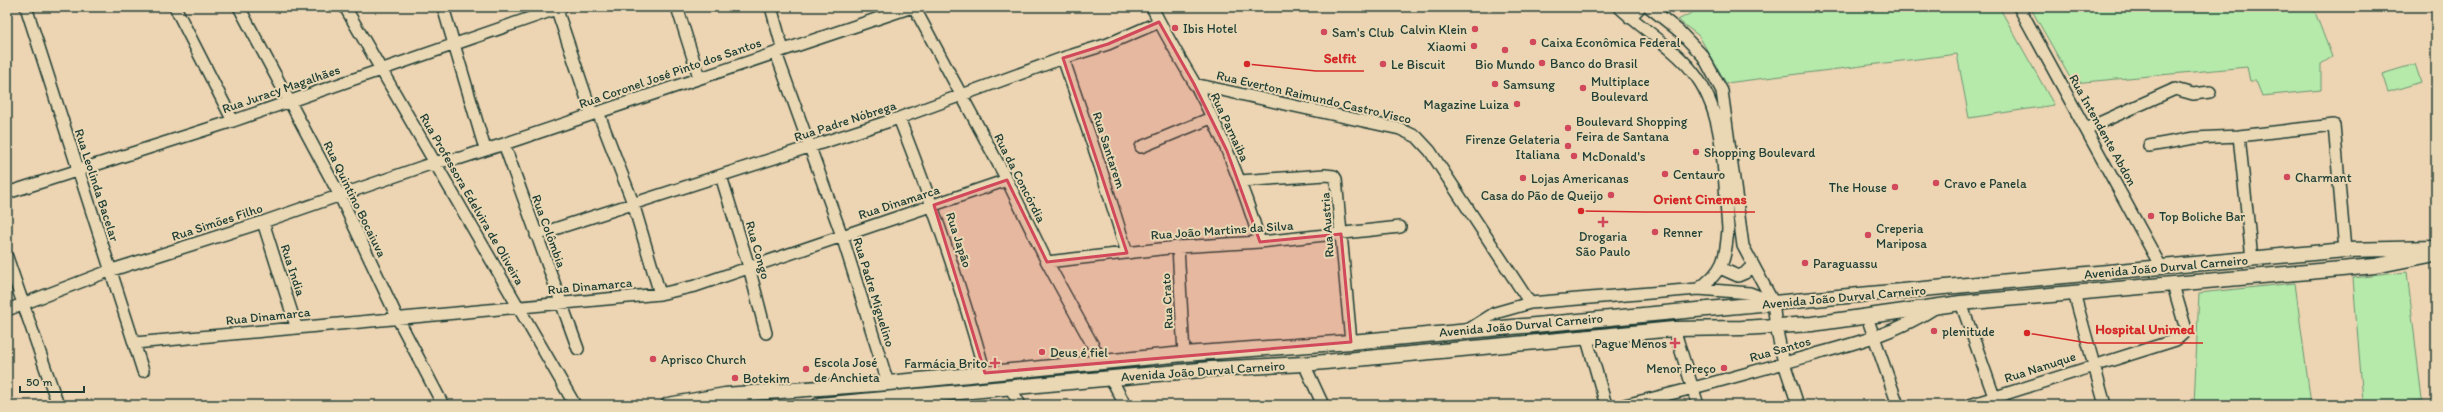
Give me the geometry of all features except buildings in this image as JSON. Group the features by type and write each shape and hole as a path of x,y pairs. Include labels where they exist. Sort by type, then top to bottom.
{"main road":[{"name":"Avenida João Durval Carneiro","path":"2374,250 2436,239"},
{"name":"Avenida João Durval Carneiro","path":"668,405 688,404 725,395 888,383 1184,354 1351,342 1773,302 1950,288 2345,250 2436,248"},
{"name":"Avenida João Durval Carneiro","path":"2375,266 2436,254"},
{"name":"Avenida João Durval Carneiro","path":"819,405 912,400 1010,387 1211,369 1304,364 1586,336 1674,329 1776,327 1867,317 1961,303 2375,266 2436,262"},
{"path":"713,405 715,400 725,395"}],"street":[{"name":"Rua Leolinda Bacelar","path":"26,7 76,170 109,271 135,342 143,371"},
{"path":"174,7 233,121"},
{"name":"Rua Quintino Bocaiuva","path":"239,7 339,194 398,317 443,405"},
{"name":"Rua Professora Edelvira de Oliveira","path":"346,7 574,405"},
{"path":"443,7 486,149"},
{"path":"677,7 699,78"},
{"name":"Rua Padre Miguelino","path":"771,7 779,51 809,148 842,236 888,383"},
{"name":"Rua Coronel José Pinto dos Santos","path":"436,162 461,158 913,7"},
{"name":"Rua da Concórdia","path":"913,7 1008,180 1047,262 1102,362"},
{"name":"Rua Parnaiba","path":"1152,7 1194,84 1240,181 1260,242"},
{"path":"1619,7 1693,71 1711,104 1717,124 1728,228 1726,255 1720,268 1710,280 1698,288"},
{"path":"1630,18 1640,7"},
{"path":"1649,7 1680,31 1703,56 1722,91 1739,228 1743,246 1773,302 1776,327 1784,363 1798,405"},
{"name":"Rua Intendente Abdon","path":"2019,7 2161,267"},
{"name":"Rua Juracy Magalhães","path":"7,193 290,102 558,8"},
{"path":"558,8 595,113 633,203 660,294"},
{"name":"Rua Padre Nóbrega","path":"536,235 900,118 1063,58 1108,44 1159,22"},
{"name":"Rua Santarem","path":"1063,58 1100,166 1127,252"},
{"name":"Rua Everton Raimundo Castro Visco","path":"1194,84 1400,129 1417,137 1430,151 1530,303"},
{"path":"2086,129 2175,90 2193,94 2210,92"},
{"name":"Rua Japão","path":"900,118 934,205 963,296 985,373"},
{"path":"1141,147 1211,118"},
{"path":"2149,146 2194,138 2239,136 2334,125 2345,250"},
{"path":"2239,136 2252,259"},
{"name":"Rua Colômbia","path":"504,144 560,303 578,349"},
{"name":"Rua Simões Filho","path":"7,310 22,302 109,271 263,222 339,194 436,162"},
{"name":"Rua Austria","path":"1240,181 1325,174 1334,176 1338,184 1340,234 1351,342"},
{"name":"Rua Congo","path":"721,176 749,267 766,333"},
{"name":"Rua Dinamarca","path":"135,342 296,326 518,308 660,294 695,286 1008,180"},
{"name":"Rua India","path":"263,222 296,326"},
{"name":"Rua João Martins da Silva","path":"1047,262 1178,246 1260,242 1400,227"},
{"name":"Rua Crato","path":"1178,246 1184,354"},
{"path":"7,257 58,405"},
{"path":"1720,268 1738,276 1745,273 1753,265"},
{"name":"Rua Nanuque","path":"1970,405 1995,401 2093,365 2176,340 2185,332 2185,326 2173,285"},
{"path":"1468,330 1495,313 1530,303 1698,288 1750,293 1773,302"},
{"path":"2074,293 2105,405"},
{"path":"1961,303 1995,401"},
{"name":"Rua Santos","path":"1624,405 1693,390 1873,338 1910,322 1938,306"},
{"path":"1867,317 1873,338 1898,405"},
{"path":"1674,329 1698,405"},
{"path":"1586,336 1606,405"},
{"path":"1304,364 1323,405"},
{"path":"1111,378 1125,405"},
{"path":"1010,387 1020,405"}],"highlighted area":[{"path":"1159,22 1194,84 1227,151 1260,242 1341,234 1351,342 985,373 934,205 1007,180 1047,262 1127,253 1063,58 1108,44"}],"green space":[{"path":"1703,7 1999,7 2054,105 1969,118 1957,54 1726,83 1699,36 1678,20"},
{"path":"2030,7 2313,7 2332,57 2321,64 2321,90 2262,96 2256,81 2250,81 2247,67 2073,83"},
{"path":"2415,64 2421,82 2388,92 2382,74"},
{"path":"2407,272 2422,400 2377,405 2345,405 2363,401 2353,278"},
{"path":"2295,283 2311,405 2194,405 2199,293"}],"place":[{"name":"Ibis Hotel","path":"1175,28"},
{"name":"Calvin Klein","path":"1475,29"},
{"name":"Sam's Club","path":"1324,32"},
{"name":"Caixa Econômica Federal","path":"1533,42"},
{"name":"Xiaomi","path":"1474,46"},
{"name":"Bio Mundo","path":"1505,50"},
{"name":"Banco do Brasil","path":"1542,63"},
{"name":"Selfit","path":"1247,64"},
{"name":"Le Biscuit","path":"1383,64"},
{"name":"Samsung","path":"1495,84"},
{"name":"Multiplace Boulevard","path":"1583,88"},
{"name":"Magazine Luiza","path":"1517,104"},
{"name":"Boulevard Shopping Feira de Santana","path":"1568,128"},
{"name":"Firenze Gelateria Italiana","path":"1568,146"},
{"name":"Shopping Boulevard","path":"1696,152"},
{"name":"McDonald's","path":"1574,156"},
{"name":"Centauro","path":"1665,174"},
{"name":"Charmant","path":"2287,177"},
{"name":"Lojas Americanas","path":"1523,178"},
{"name":"Cravo e Panela","path":"1936,183"},
{"name":"The House","path":"1895,187"},
{"name":"Casa do Pão de Queijo","path":"1611,195"},
{"name":"Orient Cinemas","path":"1581,211"},
{"name":"Top Boliche Bar","path":"2151,216"},
{"name":"Drogaria São Paulo","path":"1603,222"},
{"name":"Renner","path":"1655,232"},
{"name":"Creperia Mariposa","path":"1868,235"},
{"name":"Paraguassu","path":"1805,263"},
{"name":"plenitude","path":"1934,331"},
{"name":"Hospital Unimed","path":"2027,333"},
{"name":"Pague Menos","path":"1675,343"},
{"name":"Deus é fiel","path":"1042,352"},
{"name":"Aprisco Church","path":"653,359"},
{"name":"Farmácia Brito","path":"995,363"},
{"name":"Menor Preço","path":"1724,368"},
{"name":"Escola José de Anchieta","path":"806,369"},
{"name":"Botekim","path":"735,378"}]}
